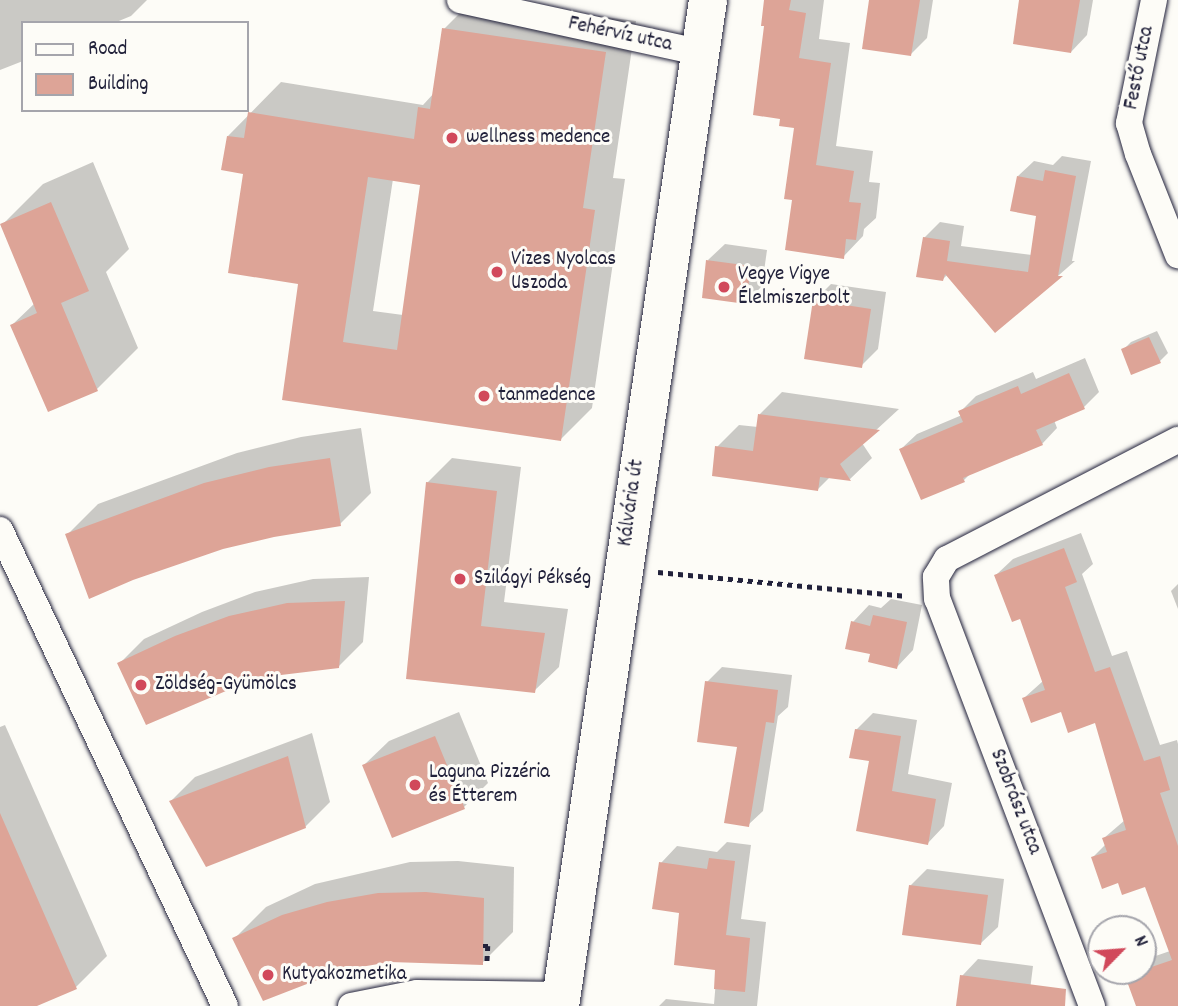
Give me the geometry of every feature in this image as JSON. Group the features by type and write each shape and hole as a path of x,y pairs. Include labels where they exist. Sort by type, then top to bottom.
{"street":[{"name":"Fehérvíz utca","path":"460,0 699,52"},
{"name":"Kálvária út","path":"560,1001 708,0"},
{"name":"Festő utca","path":"1154,0 1129,123 1138,154 1178,254"},
{"path":"937,599 936,577 947,559 1178,440"},
{"path":"0,530 225,1006"},
{"name":"Szobrász utca","path":"937,599 1091,1006"},
{"path":"351,1006 417,993 560,1001"}],"path":[{"path":"622,569 937,599"},
{"path":"483,946 488,946 487,966"}],"building":[{"path":"764,0 791,0 789,10 806,13 799,58 831,63 816,165 854,171 849,202 861,203 856,240 846,239 844,259 785,250 792,200 784,199 794,128 779,126 780,119 753,115 764,26 761,26"},
{"path":"869,0 920,0 911,56 862,49"},
{"path":"1019,0 1080,0 1071,53 1013,44"},
{"name":"Vizes Nyolcas Uszoda","path":"442,28 606,52 583,208 595,210 561,441 282,400 298,284 228,273 243,174 221,170 227,136 244,138 248,112 414,139 418,107 430,109","holes":["368,177 420,185 397,350 343,342"]},
{"path":"1045,170 1076,176 1058,276 1063,276 995,333 945,274 943,281 916,277 923,237 950,241 947,261 1028,272 1036,216 1010,211 1017,176 1043,181"},
{"path":"51,202 89,291 61,303 98,391 48,412 10,325 37,313 0,224"},
{"path":"706,260 751,266 746,304 702,298"},
{"path":"813,300 871,309 862,368 804,359"},
{"path":"1149,337 1161,363 1131,375 1121,349"},
{"path":"1069,373 1085,409 1036,430 1043,445 963,478 965,482 921,500 899,449 963,422 958,411 1018,386 1021,394"},
{"path":"758,414 880,430 840,464 851,481 820,477 818,491 712,476 715,446 753,451"},
{"path":"330,458 341,526 223,549 133,580 89,599 65,534 204,483 269,467"},
{"path":"426,482 497,491 481,626 545,633 535,693 406,679"},
{"path":"1064,548 1077,582 1065,587 1095,672 1110,667 1144,761 1160,756 1170,790 1160,793 1178,846 1178,1006 1136,1006 1128,985 1157,985 1157,965 1172,960 1145,887 1122,895 1118,883 1102,889 1091,857 1107,852 1102,838 1126,830 1095,723 1068,733 1061,712 1031,723 1022,698 1045,690 1020,619 1012,622 994,575"},
{"path":"345,601 339,668 281,675 233,688 146,725 117,663 175,636 229,616 287,603"},
{"path":"873,615 907,622 897,669 868,662 870,654 845,649 851,621 870,626"},
{"path":"705,681 778,690 774,723 766,722 749,827 724,823 737,747 697,742"},
{"path":"855,729 901,736 892,791 936,799 928,845 856,831 869,761 849,758"},
{"path":"435,736 465,809 392,838 362,765"},
{"path":"288,756 306,828 206,867 169,801"},
{"path":"0,813 77,989 37,1006 0,1006"},
{"path":"709,858 735,861 726,935 750,938 745,992 714,989 715,970 674,965 679,913 652,909 659,862 707,869"},
{"path":"909,885 988,895 981,945 902,935"},
{"path":"426,892 484,898 483,965 390,962 343,970 263,1001 232,938 282,915 327,902 378,893"},
{"path":"960,975 1066,989 1065,1006 956,1006"}],"place":[{"name":"wellness medence","path":"452,138"},
{"name":"Vizes Nyolcas Uszoda","path":"497,272"},
{"name":"Vegye Vigye Élelmiszerbolt","path":"724,287"},
{"name":"tanmedence","path":"484,396"},
{"name":"Szilágyi Pékség","path":"460,579"},
{"name":"Zöldség-Gyümölcs","path":"141,685"},
{"name":"Laguna Pizzéria és Étterem","path":"415,785"},
{"name":"Kutyakozmetika","path":"268,975"}]}
